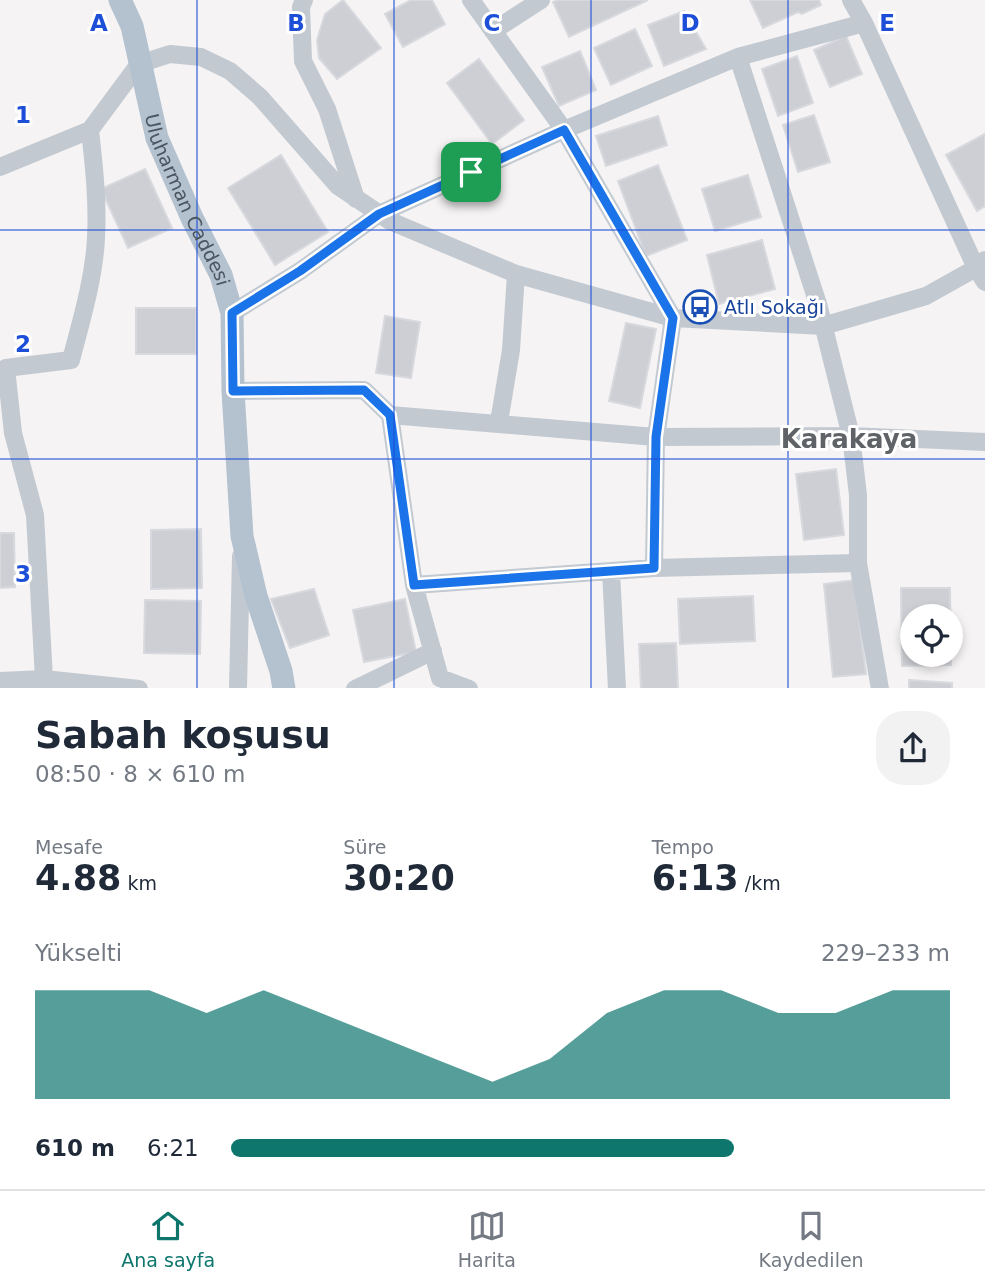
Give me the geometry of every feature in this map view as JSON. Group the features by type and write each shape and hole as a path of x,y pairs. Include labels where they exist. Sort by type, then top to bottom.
{"main road":[{"name":"Uluharman Caddesi","path":"120,0 131,26 157,138 192,218 221,275 232,313 233,391 242,536 256,596 284,688"}],"street":[{"path":"304,0 301,7 303,61 327,109 356,199"},
{"path":"471,0 564,130 673,318 656,437 654,568"},
{"path":"493,31 541,0"},
{"path":"0,167 90,130 139,64 170,54 201,57 230,71 260,97 338,186 390,222 516,274 673,318 823,326 926,296 982,270 851,0"},
{"path":"232,313 300,271 379,214 564,130 738,57 864,23"},
{"path":"738,57 818,304 851,436 858,495 858,563 880,688"},
{"path":"44,679 35,515 13,433 3,369 71,360 86,300 96,241 97,200 90,130"},
{"path":"499,422 511,350 516,274"},
{"path":"233,391 364,390 390,415 414,585 440,678 469,688"},
{"path":"390,415 656,437 851,436 985,442"},
{"path":"238,688 242,536"},
{"path":"414,585 654,568 858,563"},
{"path":"611,571 617,688"},
{"path":"355,688 433,650"},
{"path":"0,681 44,679 139,688"}],"building":[{"path":"343,0 381,48 337,79 319,58 317,40 325,14"},
{"path":"411,0 432,0 445,24 403,47 385,14"},
{"path":"648,0 569,37 553,2"},
{"path":"750,0 819,0 821,5 763,28"},
{"path":"684,11 706,49 664,66 648,25"},
{"path":"635,29 652,66 611,85 594,48"},
{"path":"846,36 862,74 830,87 814,50"},
{"path":"580,51 596,90 559,106 542,67"},
{"path":"797,56 813,103 778,116 762,69"},
{"path":"479,59 524,120 492,144 447,83"},
{"path":"814,115 830,162 798,172 783,125"},
{"path":"658,116 667,145 606,166 596,136"},
{"path":"985,134 985,206 977,211 946,155"},
{"path":"281,155 328,232 275,265 228,188"},
{"path":"658,165 687,240 646,256 618,181"},
{"path":"145,169 172,228 128,248 101,189"},
{"path":"748,175 761,217 715,231 702,189"},
{"path":"762,240 775,289 719,304 707,255"},
{"path":"136,308 196,308 196,354 136,354"},
{"path":"385,316 420,322 411,378 376,373"},
{"path":"626,323 656,329 640,408 609,401"},
{"path":"836,469 844,535 804,540 796,474"},
{"path":"201,529 202,588 151,589 151,530"},
{"path":"0,533 14,533 15,587 0,588"},
{"path":"854,580 866,674 833,677 824,584"},
{"path":"901,588 950,588 950,604 901,604"},
{"path":"314,589 329,635 290,648 271,599"},
{"path":"753,596 755,641 680,644 678,599"},
{"path":"405,599 416,652 364,662 353,610"},
{"path":"145,600 201,601 200,654 144,653"},
{"path":"676,643 678,688 641,688 639,644"},
{"path":"909,680 952,683 952,688 909,688"}],"place":[{"name":"Atlı Sokağı","path":"700,307"}],"district":[{"name":"Karakaya","path":"849,439"}],"route":[{"path":"564,130 673,318 656,437 654,568 414,585 390,415 364,390 233,391 232,313 300,271 379,214 471,172 564,130"}]}
